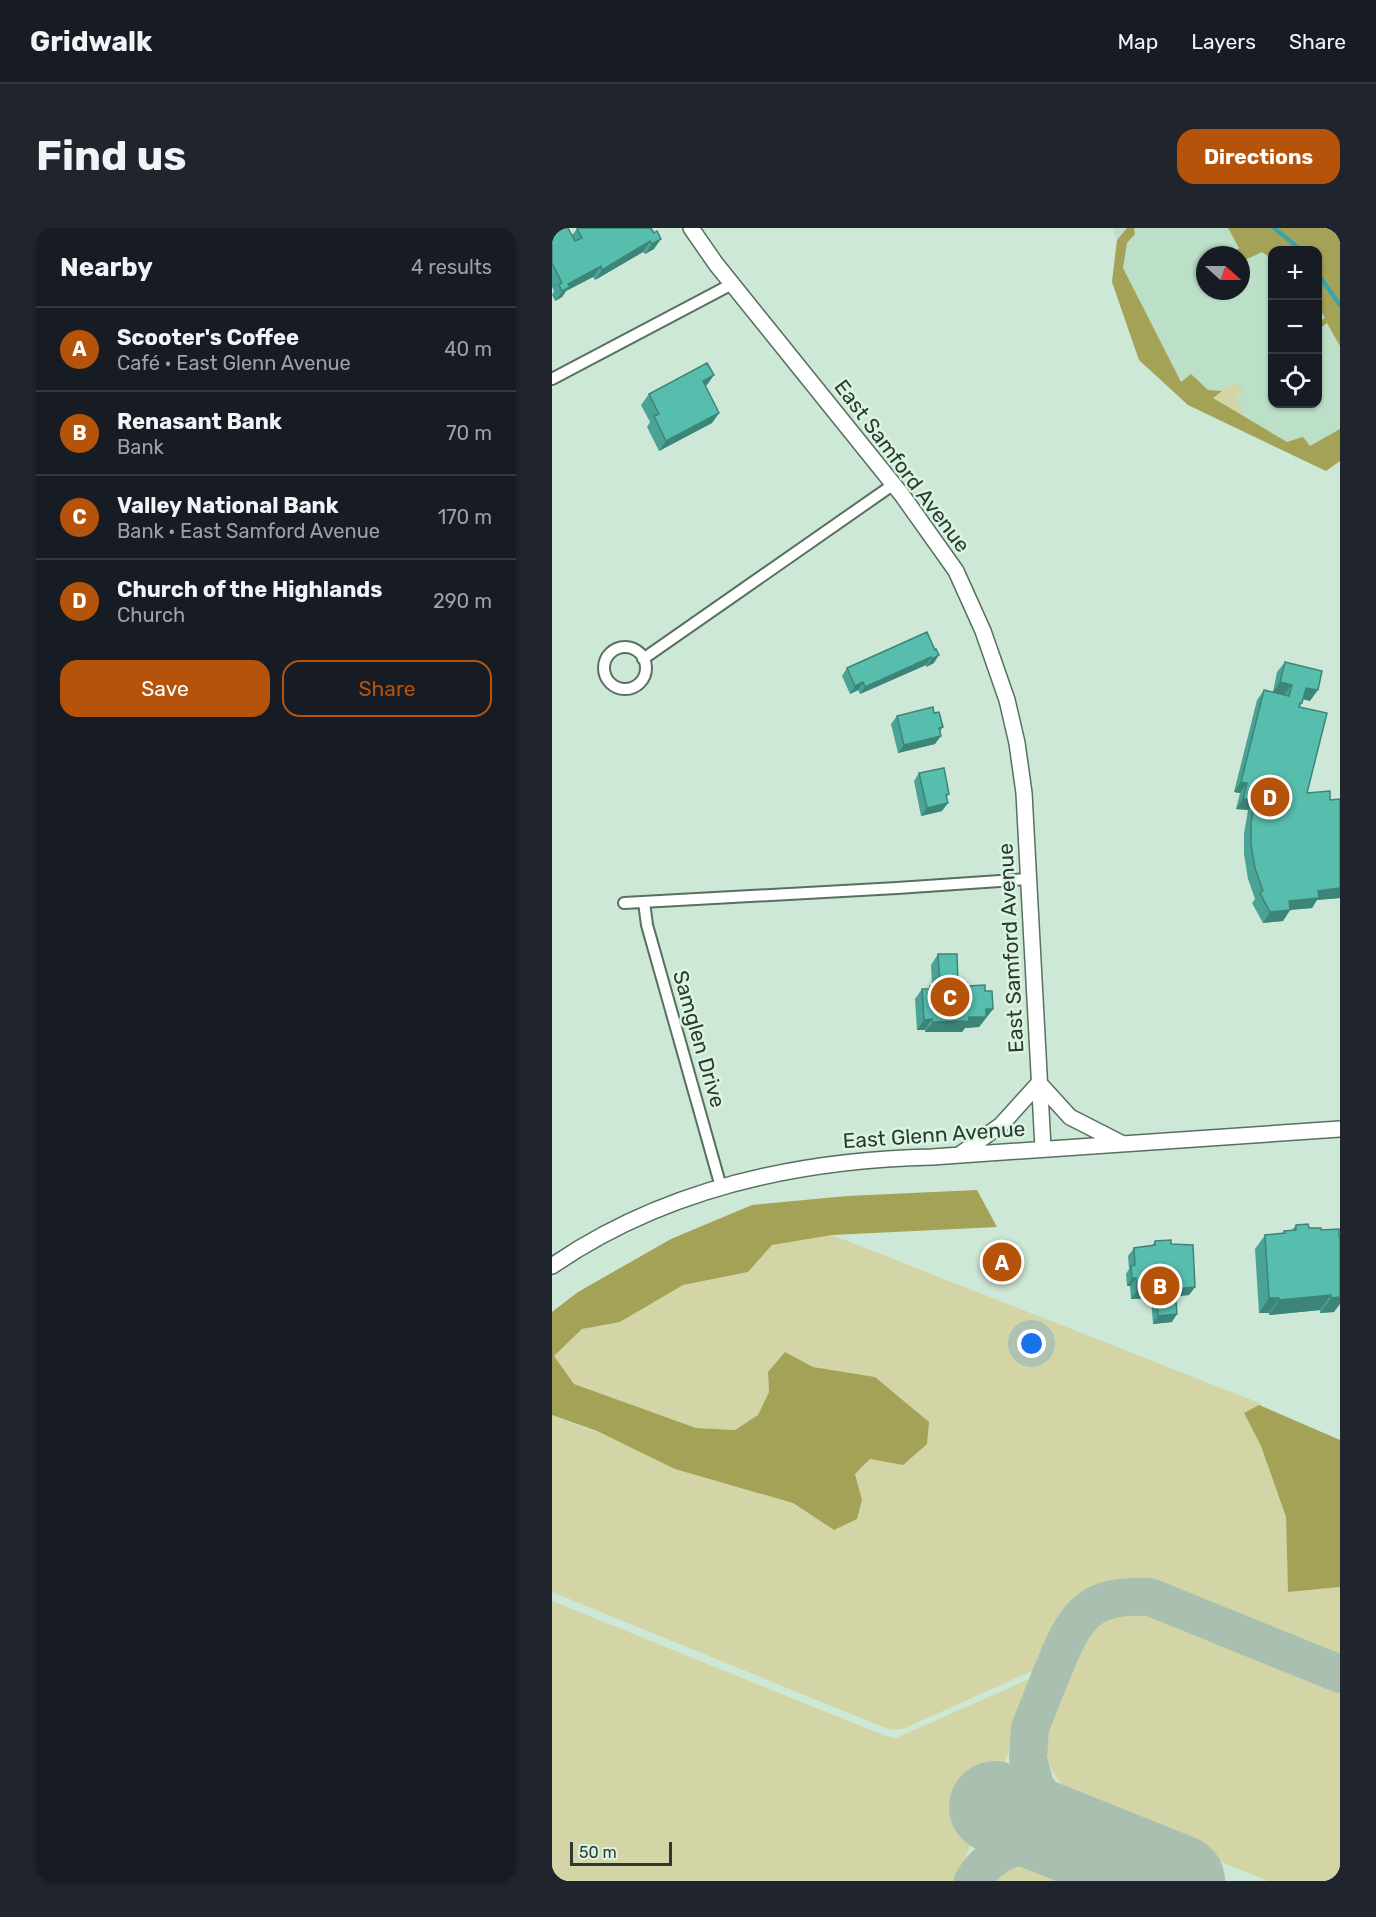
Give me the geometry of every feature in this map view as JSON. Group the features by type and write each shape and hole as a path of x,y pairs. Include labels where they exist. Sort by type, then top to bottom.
{"street":[{"name":"East Samford Avenue","path":"691,228 716,264 894,484 956,571 979,622 1006,699 1017,743 1023,793 1043,1148"},
{"path":"552,379 732,284"},
{"path":"643,659 894,484"},
{"path":"624,903 1028,879"},
{"name":"Samglen Drive","path":"644,902 647,925 721,1187"},
{"path":"959,1155 1001,1125 1039,1083 1070,1117 1124,1144"},
{"name":"East Glenn Avenue","path":"552,1266 592,1240 651,1211 721,1187 819,1165 894,1157 959,1155 1340,1130"}],"shaded area":[{"path":"1112,228 1340,228 1340,461 1326,471 1188,405 1139,360 1112,282 1117,240"},
{"path":"1127,228 1134,228 1135,234 1127,243 1123,268 1181,382 1191,374 1208,390 1222,391 1213,398 1287,442 1303,437 1310,446 1340,429 1340,461 1326,471 1188,405 1139,360 1112,282 1117,240"},
{"path":"1228,228 1340,228 1340,346 1327,323 1322,327 1322,320 1325,318 1322,312 1322,246 1268,246 1268,256 1262,252 1250,258 1250,246 1238,246"},
{"path":"1234,384 1241,386 1244,391 1236,397 1244,414 1213,398"},
{"path":"977,1190 997,1227 832,1235 772,1245 748,1272 683,1285 620,1322 582,1329 554,1356 574,1384 696,1428 735,1430 758,1415 769,1392 768,1372 785,1352 813,1367 875,1377 929,1422 927,1444 903,1465 870,1459 855,1474 862,1500 857,1519 834,1530 793,1503 675,1469 597,1431 552,1415 552,1312 578,1292 671,1239 752,1205 847,1196"},
{"path":"832,1235 1262,1404 1244,1413 1261,1446 1286,1517 1288,1592 1340,1587 1340,1661 1169,1592 1132,1584 1119,1585 1093,1594 1078,1604 1060,1628 1043,1666 897,1730 888,1729 552,1592 552,1415 741,1487 793,1503 834,1530 862,1500 855,1474 870,1459 903,1465 875,1377 813,1367 785,1352 768,1372 769,1392 758,1415 735,1430 696,1428 574,1384 554,1356 582,1329 620,1322 683,1285 748,1272 772,1245"},
{"path":"1259,1405 1340,1440 1340,1587 1288,1592 1286,1517 1261,1446 1244,1413"},
{"path":"552,1601 886,1736 896,1738 1029,1679 1037,1682 956,1881 552,1881"},
{"path":"1130,1607 1152,1609 1340,1685 1340,1881 1268,1881 1085,1807 1066,1791 1052,1771 1045,1748 1044,1722 1076,1642 1089,1625 1108,1613"},
{"path":"1031,1859 1054,1861 1104,1881 993,1881 1011,1865"}],"building":[{"path":"552,228 568,228 575,241 582,238 578,228 651,228 654,233 657,231 661,239 652,244 650,241 602,270 601,266 568,284 570,287 562,291 559,285 562,283 552,263"},
{"path":"707,363 714,375 703,381 719,413 666,441 654,416 659,414 649,394"},
{"path":"927,632 939,655 865,687 863,682 855,686 847,668"},
{"path":"1285,662 1322,671 1318,690 1306,688 1299,707 1327,713 1307,793 1330,791 1330,800 1340,799 1340,888 1318,891 1319,898 1289,901 1290,910 1270,912 1260,893 1263,891 1255,868 1251,844 1251,823 1255,800 1243,799 1247,783 1241,782 1264,690 1289,696 1292,685 1280,682"},
{"path":"933,707 934,713 939,712 943,727 939,728 941,736 904,745 897,716"},
{"path":"944,768 949,794 946,795 948,803 927,808 919,773"},
{"path":"938,954 957,954 958,984 985,985 985,991 992,991 993,1009 986,1009 986,1017 969,1017 969,1021 924,1020 922,989 940,985"},
{"path":"1308,1224 1309,1228 1321,1228 1321,1230 1339,1229 1340,1297 1331,1298 1331,1295 1279,1300 1279,1298 1269,1298 1265,1235 1285,1233 1284,1231 1296,1230 1296,1225"},
{"path":"1171,1240 1171,1244 1193,1245 1195,1287 1175,1289 1177,1314 1158,1316 1156,1290 1137,1291 1136,1278 1132,1278 1131,1266 1135,1265 1134,1248 1155,1245 1155,1241"}],"waterway":[{"path":"1274,228 1296,246"},
{"path":"1322,280 1340,305"}],"taxiway":[{"path":"1075,1839 1035,1786 1028,1758 1030,1728 1071,1631 1079,1619 1100,1603 1113,1599 1150,1597 1340,1674"},
{"path":"973,1881 993,1858 1005,1851 1031,1844 1075,1839"}],"runway":[{"path":"995,1807 1179,1881"}],"place":[{"name":"Church of the Highlands","path":"1270,797"},
{"name":"Valley National Bank","path":"950,997"},
{"name":"Scooter's Coffee","path":"1002,1262"},
{"name":"Renasant Bank","path":"1160,1286"}]}
